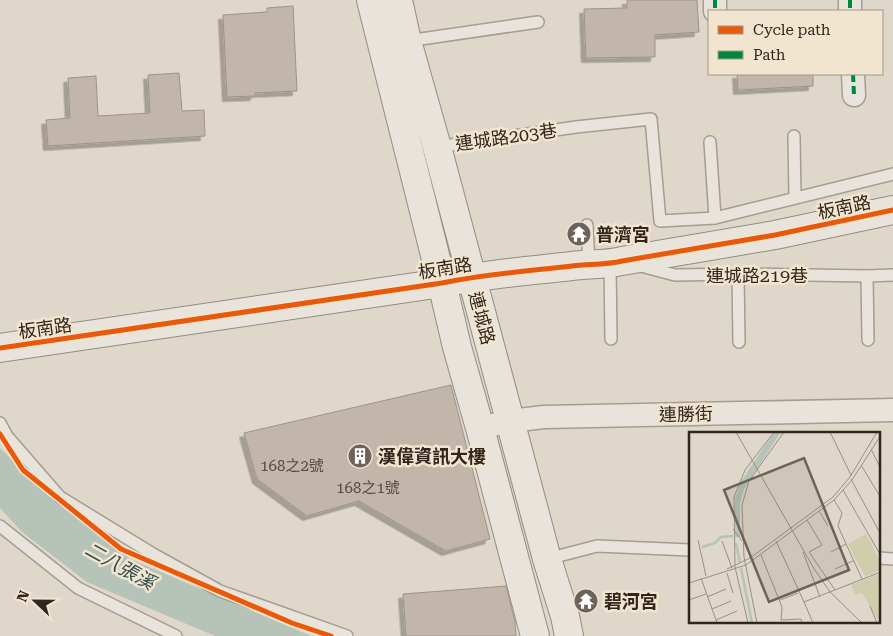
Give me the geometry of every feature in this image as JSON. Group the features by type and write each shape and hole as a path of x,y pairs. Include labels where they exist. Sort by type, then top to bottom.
{"main road":[{"name":"連城路","path":"370,0 457,347 535,636"},
{"name":"連城路","path":"398,0 407,41 569,636"},
{"name":"板南路","path":"0,348 472,277 607,263 775,235 893,210"}],"street":[{"name":"連勝街","path":"480,428 510,421 544,418 893,410"}],"lane":[{"path":"407,41 538,22"},
{"name":"連城路203巷","path":"437,147 576,127 651,119 660,221 715,218"},
{"path":"794,136 795,198"},
{"path":"710,142 715,218 893,174"},
{"path":"587,225 607,263 610,339"},
{"name":"連城路219巷","path":"607,263 675,275 893,276"},
{"path":"738,274 739,342"},
{"path":"868,276 868,340"},
{"path":"0,422 7,436 60,497 144,549 220,591 347,636"},
{"path":"0,526 78,588 176,636"},
{"path":"547,559 597,546 689,550"},
{"path":"880,558 893,559"}],"water":[{"name":"二八張溪","path":"0,448 47,494 130,559 311,636 215,636 87,582 22,532 0,508"}],"building":[{"path":"627,0 697,0 699,32 655,35 655,57 586,58 584,9 627,8"},
{"path":"293,6 297,91 255,93 255,96 227,97 223,15 267,12 267,8"},
{"path":"179,73 182,111 204,110 205,136 48,146 46,120 70,118 68,78 96,76 98,116 150,113 148,75"},
{"path":"737,75 813,75 813,86 738,90"},
{"name":"漢偉資訊大樓","path":"451,385 490,539 446,551 359,501 307,516 257,479 244,433"},
{"path":"506,586 515,622 516,636 406,636 403,594"}],"marked path":[{"path":"715,0 715,10"},
{"path":"850,0 850,10"},
{"path":"853,75 854,95"}],"cycle path":[{"path":"0,348 474,277 604,264 775,235 893,210"},
{"path":"0,434 23,470 121,549 292,623 331,636"}],"place":[{"name":"普濟宮","path":"579,234"},
{"name":"漢偉資訊大樓","path":"360,456"},
{"name":"碧河宮","path":"586,601"}]}
